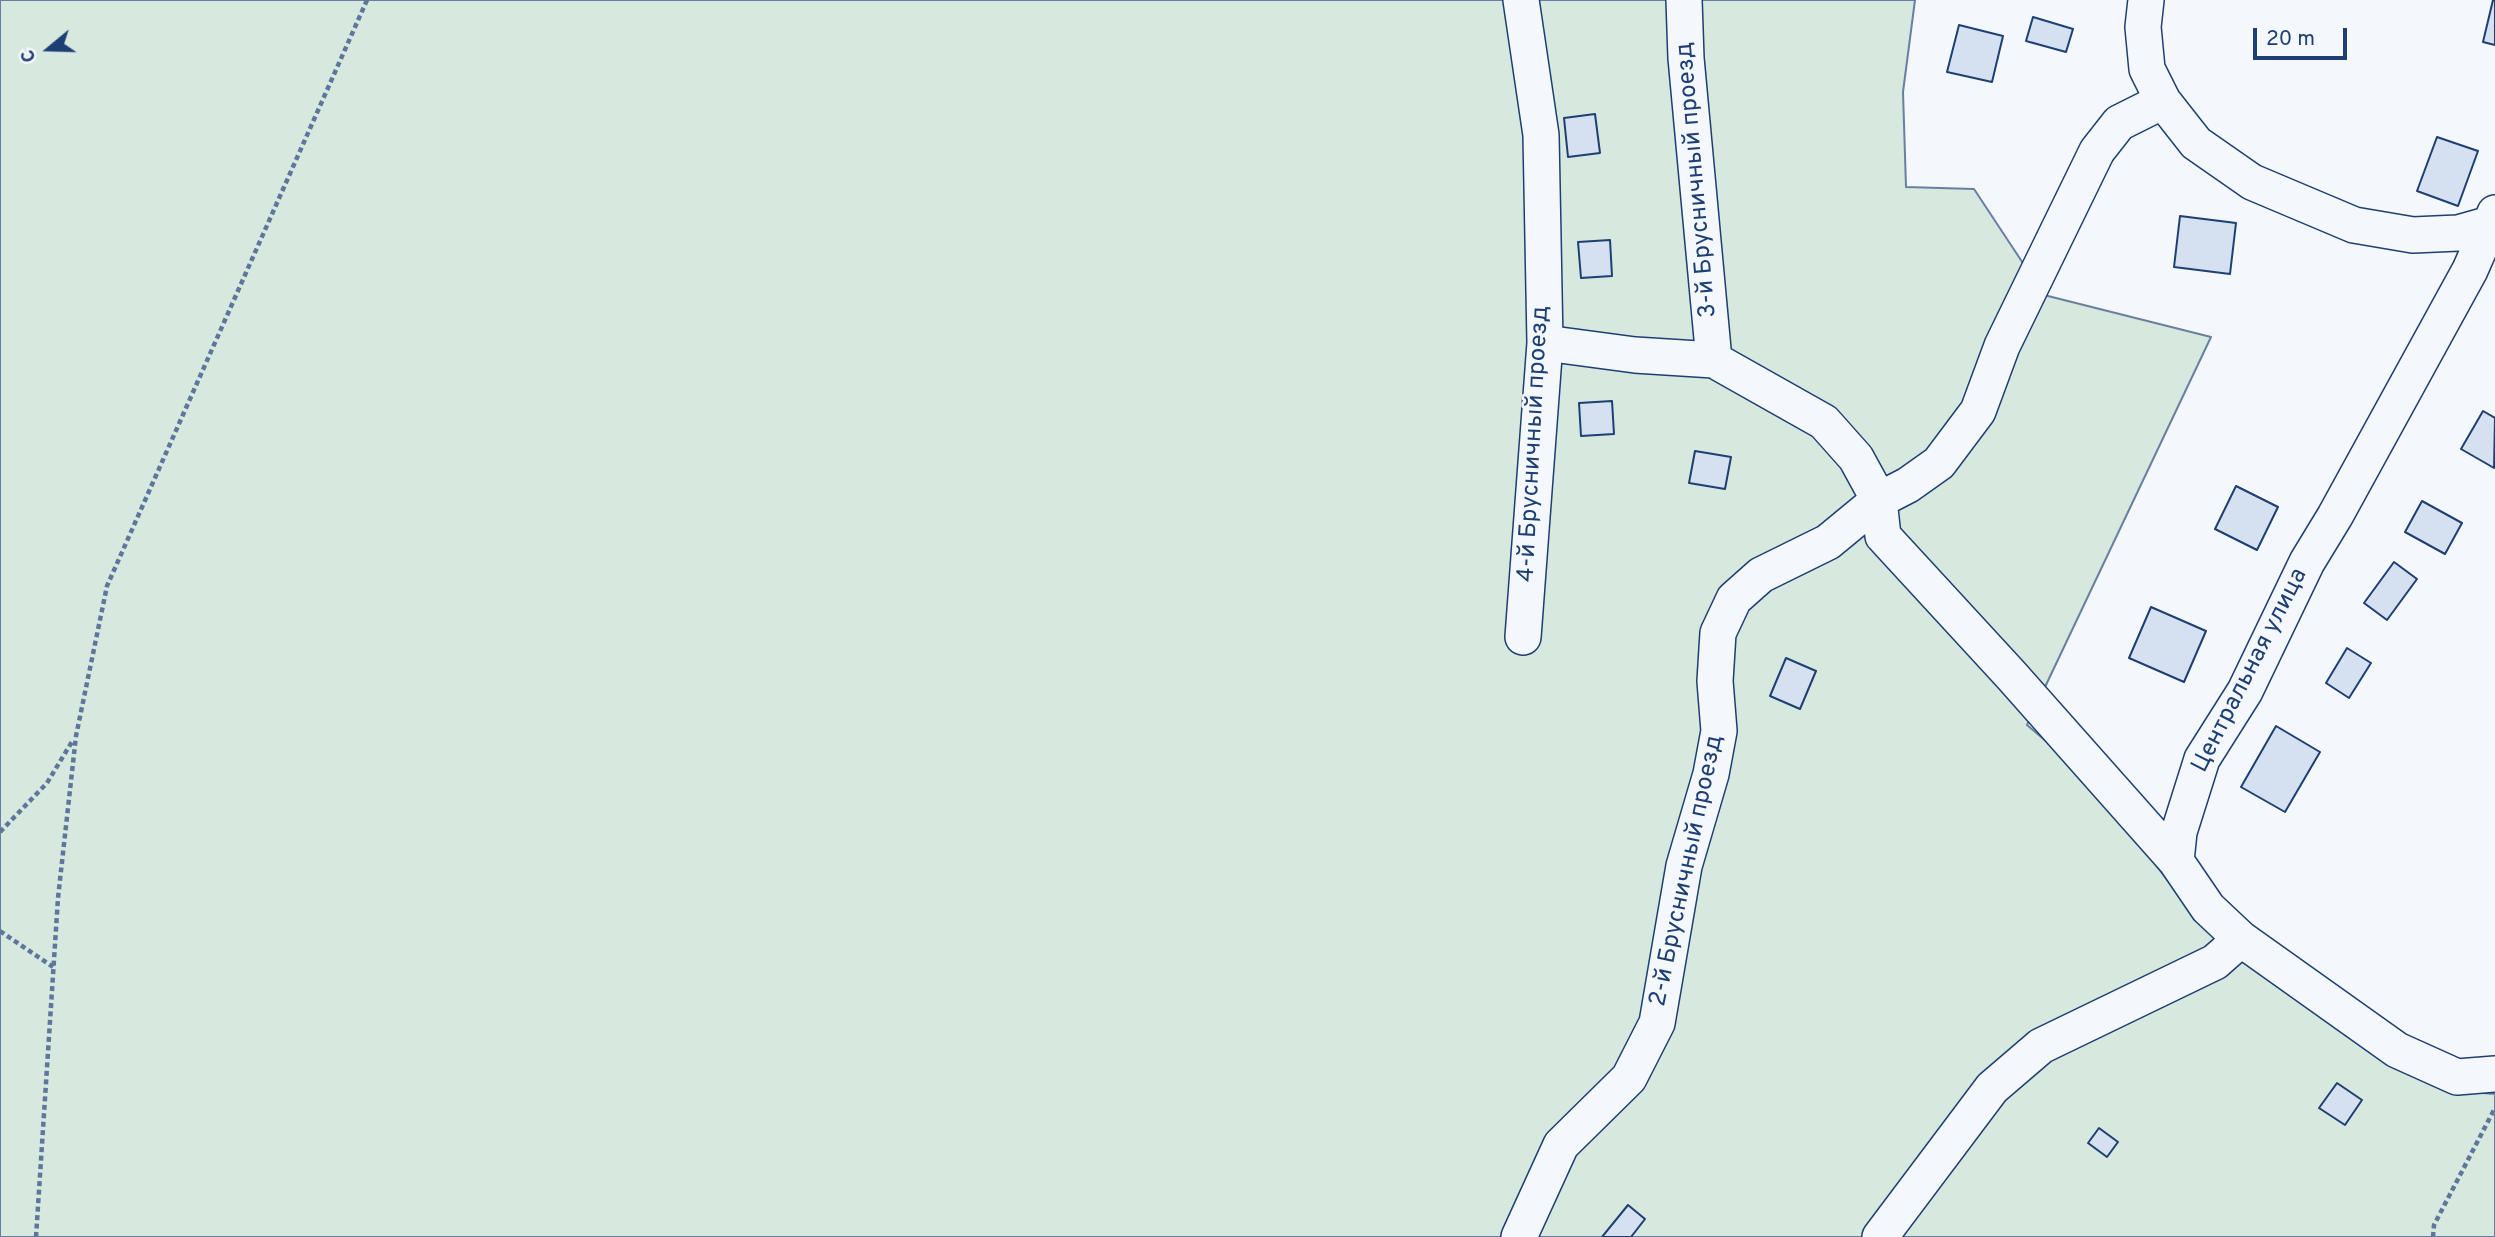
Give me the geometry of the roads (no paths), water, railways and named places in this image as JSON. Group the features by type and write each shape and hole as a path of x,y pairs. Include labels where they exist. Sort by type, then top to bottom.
{"street":[{"name":"4-й Брусничный проезд","path":"1521,0 1541,135 1545,343 1523,637"},
{"name":"3-й Брусничный проезд","path":"1684,0 1686,58 1714,360"},
{"path":"2146,0 2143,27 2147,69 2163,101 2196,143 2252,182 2354,225 2413,235 2458,233 2493,219"},
{"name":"2-й Брусничный проезд","path":"1519,1237 1561,1145 1629,1078 1657,1023 1684,866 1711,774 1719,731 1715,681 1718,633 1734,599 1761,575 1828,542 1879,500 1908,485 1939,463 1978,411 2007,335 2097,151 2119,123 2163,101"},
{"name":"Центральная улица","path":"2176,861 2182,822 2202,759 2245,691 2307,562 2470,270 2493,219"},
{"path":"1545,343 1635,355 1714,360 1824,422 1856,458 1879,500 1883,537 2011,675 2176,861 2208,908 2241,939 2397,1050 2457,1077 2495,1074"},
{"path":"1880,1237 1992,1088 2041,1046 2215,962 2241,939"}]}
